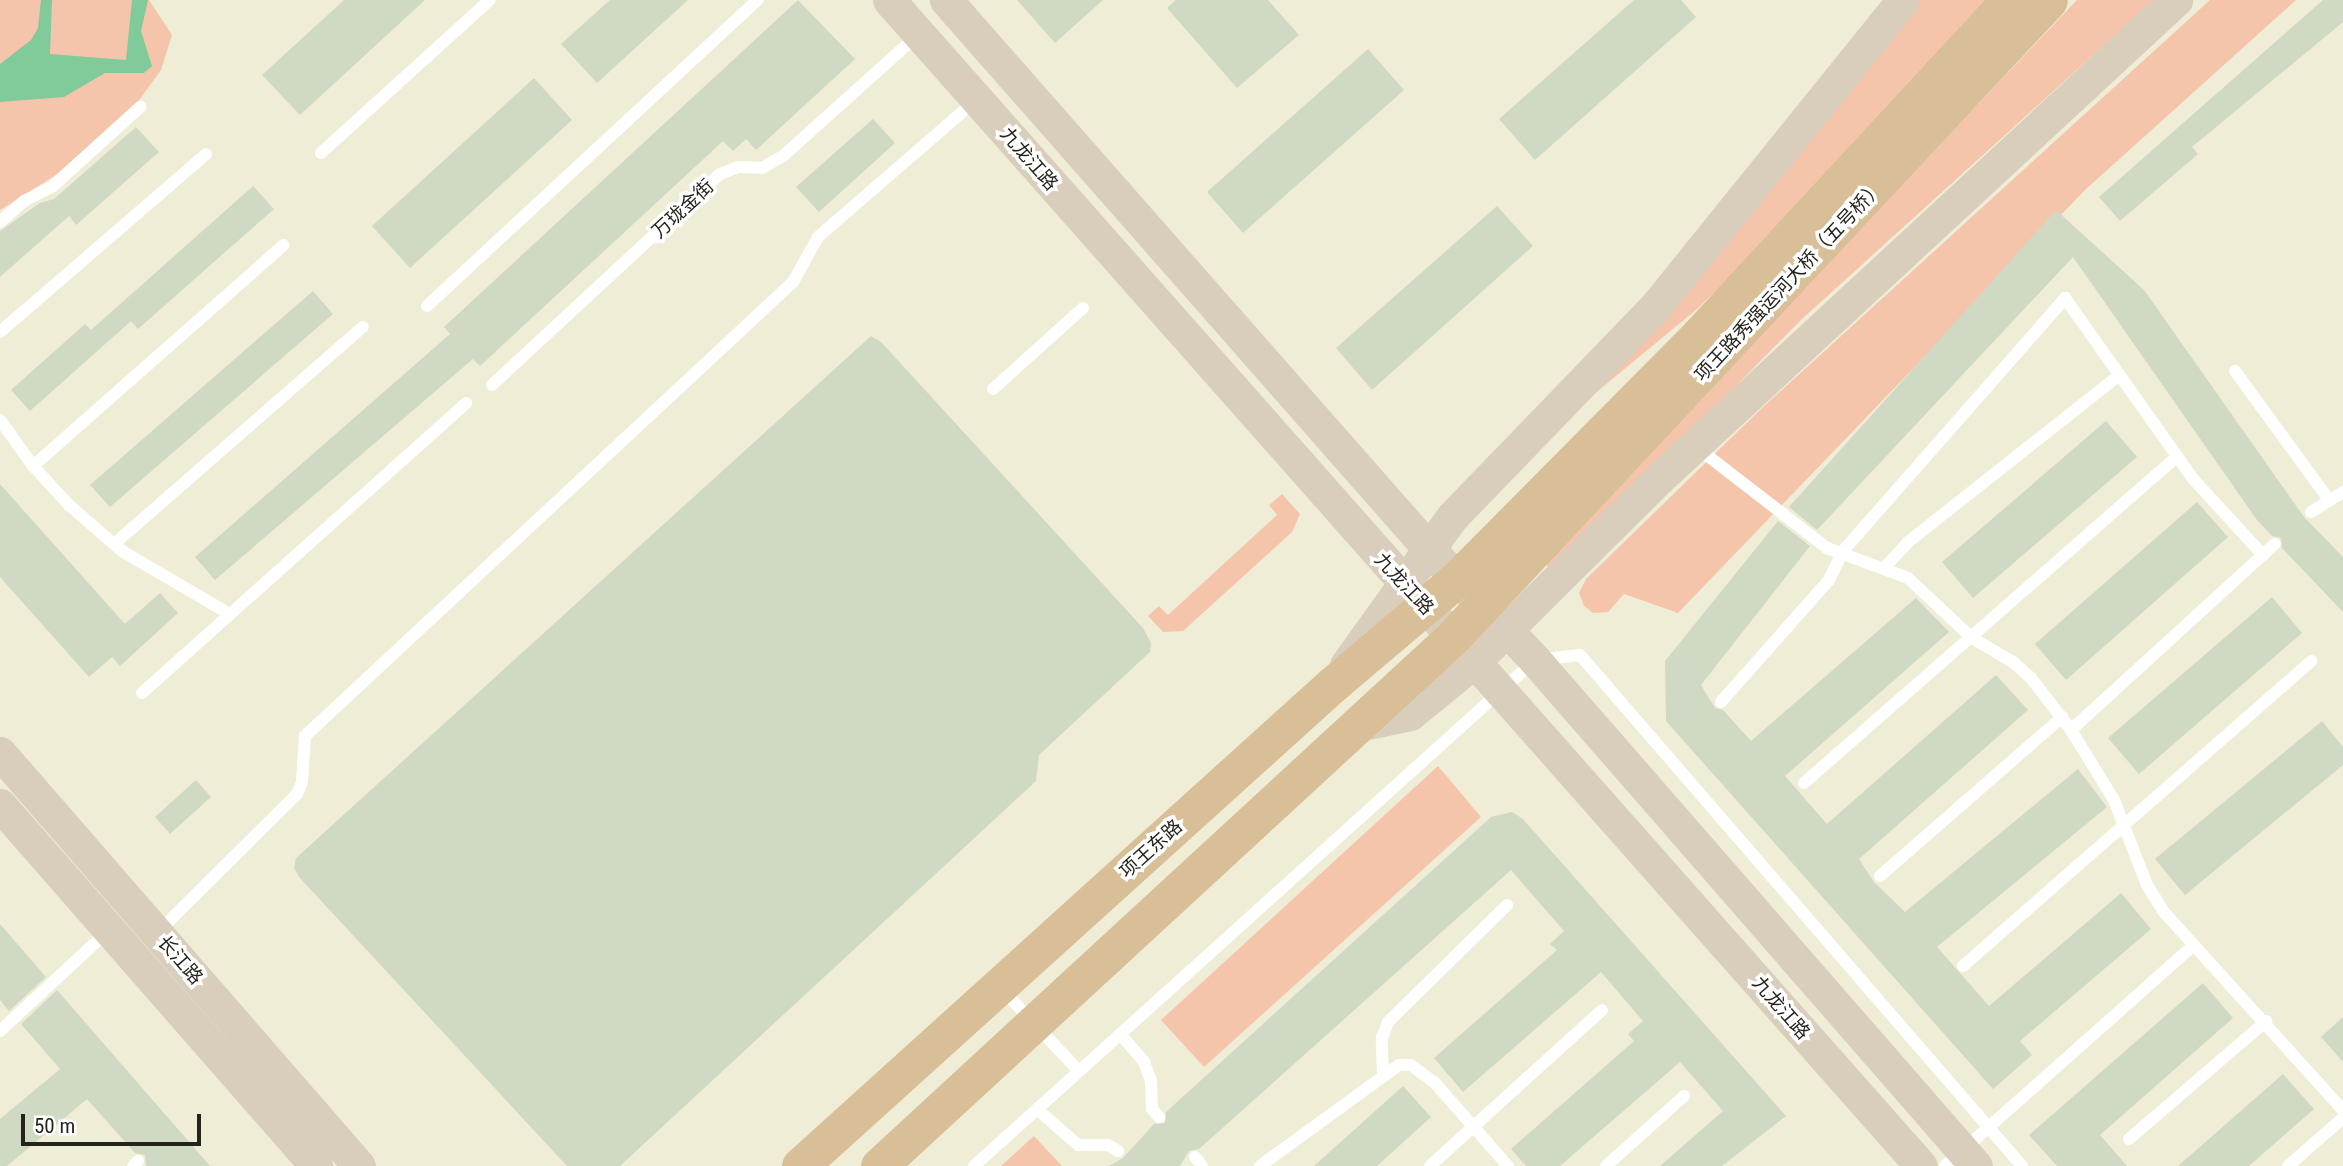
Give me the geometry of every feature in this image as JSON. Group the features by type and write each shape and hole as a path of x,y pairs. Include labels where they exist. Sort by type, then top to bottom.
{"main road":[{"name":"项王路秀强运河大桥（五号桥）","path":"1503,532 1699,335 2009,0"},
{"name":"项王路秀强运河大桥（五号桥）","path":"1496,618 1527,560 2049,0"},
{"name":"项王东路","path":"800,1166 1332,685 1414,595 1457,579 1503,532"},
{"path":"879,1166 1358,725 1464,649 1496,618"}],"street":[{"name":"九龙江路","path":"889,0 1921,1166"},
{"path":"946,0 1429,549 1535,660 1961,1161"},
{"path":"1414,595 1429,549 1474,491 1655,307 1903,0"},
{"path":"1496,618 1695,446 2176,0"},
{"name":"长江路","path":"0,753 359,1166"},
{"name":"长江路","path":"0,806 316,1166"}],"lane":[{"path":"321,153 490,0"},
{"path":"427,306 758,0"},
{"name":"万珑金街","path":"492,385 720,174 738,167 762,168 783,156 919,34"},
{"path":"157,933 297,794 302,782 305,736 793,282 818,237 977,100"},
{"path":"0,222 24,201 53,186 140,107"},
{"path":"0,332 206,154"},
{"path":"33,466 284,245"},
{"path":"1721,702 1829,580 1843,551 2065,298 2177,457 2263,555"},
{"path":"993,389 1083,308"},
{"path":"114,544 363,327"},
{"path":"2235,371 2329,500"},
{"path":"1885,567 1908,542 2118,376"},
{"path":"142,693 466,403"},
{"path":"0,420 33,466 114,544 164,579 230,614"},
{"path":"1695,446 1827,548 1843,551 1908,578 1972,638 2013,662 2071,730 2124,825 2147,885 2193,946 2266,1021 2343,1110"},
{"path":"1804,783 2177,457"},
{"path":"2311,512 2343,492"},
{"path":"2071,730 2275,544"},
{"path":"974,1166 1535,660 1580,655 2022,1166"},
{"path":"1963,966 2312,661"},
{"path":"1880,876 2062,718"},
{"path":"1383,1076 1382,1038 1388,1022 1507,905"},
{"path":"0,1031 109,930"},
{"path":"1961,1161 1988,1128 2193,946"},
{"path":"999,986 1079,1071"},
{"path":"1430,1166 1602,1010"},
{"path":"2129,1139 2266,1021"},
{"path":"1120,1034 1144,1062 1152,1081 1152,1109 1160,1117"},
{"path":"1260,1166 1399,1065 1419,1068 1508,1166"},
{"path":"1606,1166 1684,1096"},
{"path":"1037,1109 1078,1145 1108,1145 1118,1151"},
{"path":"2288,1166 2343,1118"}],"shaded area":[{"path":"0,0 149,0 172,35 161,70 137,103 59,173 0,210"},
{"path":"41,0 52,0 50,54 126,60 132,0 148,0 141,31 152,66 144,73 105,73 64,97 0,102 0,64 31,40 38,28"},
{"path":"1919,0 1986,0 1752,256 1697,309 1587,400"},
{"path":"2077,0 2154,0 1802,319 1562,562 1553,569 1546,565 1545,560"},
{"path":"2210,0 2296,0 2085,190 1678,613 1624,594 1608,612 1593,613 1584,606 1579,593 1586,579 1762,408"},
{"path":"1282,494 1300,514 1292,532 1183,631 1163,632 1148,616 1159,606 1168,615 1277,515 1269,505"},
{"path":"1438,766 1481,817 1204,1067 1161,1020"},
{"path":"1034,1136 1062,1166 1001,1166"}],"building":[{"path":"344,0 425,0 300,115 262,75"},
{"path":"610,0 688,0 597,83 561,44"},
{"path":"798,0 855,59 756,150 746,139 733,151 723,141 480,366 473,359 215,580 195,557 450,334 444,327"},
{"path":"1017,0 1103,0 1055,43"},
{"path":"1176,0 1268,0 1299,35 1237,88 1167,8"},
{"path":"1634,0 1681,0 1696,17 1535,160 1499,119"},
{"path":"2323,0 2343,0 2343,22 2192,147 2198,154 2120,221 2099,197"},
{"path":"1368,49 1404,90 1243,233 1207,192"},
{"path":"534,78 572,120 410,268 372,226"},
{"path":"873,119 895,143 819,212 796,187"},
{"path":"136,127 159,152 76,225 69,216 0,277 0,231 40,203 54,199"},
{"path":"253,186 274,209 138,329 131,321 30,411 11,390 85,324 91,330"},
{"path":"1497,206 1533,246 1372,390 1336,348"},
{"path":"2056,210 2144,290 2304,517 2343,557 2343,612 2282,548 2281,538 2272,536 2257,520 2073,257 1817,530 1789,507"},
{"path":"313,291 333,314 110,507 90,485"},
{"path":"871,336 882,343 1143,628 1151,643 1150,652 1039,755 1036,781 620,1166 567,1166 299,877 294,868 296,858"},
{"path":"2106,421 2137,457 1973,598 1942,562"},
{"path":"0,484 125,624 160,593 178,613 120,666 112,657 89,677 0,577"},
{"path":"2197,502 2228,537 2066,680 2035,644"},
{"path":"1778,521 1810,546 1701,685 1715,708 1723,710 1751,741 1916,598 1949,632 1785,776 1827,824 1996,675 2028,710 1859,859 1874,882 1905,912 2078,769 2107,807 1937,947 1989,1006 2121,893 2151,929 2020,1041 2032,1055 1993,1089 1666,721 1665,661"},
{"path":"2272,597 2302,633 2139,774 2108,738"},
{"path":"2322,721 2343,747 2343,765 2185,895 2155,859"},
{"path":"196,780 211,797 170,834 155,817"},
{"path":"1512,812 1523,819 1786,1116 1722,1166 1660,1166 1723,1111 1680,1062 1560,1166 1526,1166 1511,1149 1634,1041 1628,1034 1643,1021 1601,972 1463,1092 1434,1058 1557,950 1550,944 1564,931 1511,870 1199,1149 1189,1151 1180,1166 1109,1166 1123,1158 1154,1124 1165,1123 1166,1112 1491,817"},
{"path":"0,924 46,977 9,1011 0,1000"},
{"path":"2203,983 2233,1018 2100,1135 2127,1166 2057,1166 2029,1135"},
{"path":"57,990 210,1166 146,1166 145,1155 135,1153 87,1099 7,1166 0,1166 0,1119 60,1069 21,1024"},
{"path":"2343,1017 2343,1062 2321,1037"},
{"path":"2283,1074 2314,1109 2249,1166 2178,1166"},
{"path":"1403,1086 1431,1117 1377,1166 1314,1166"}]}
